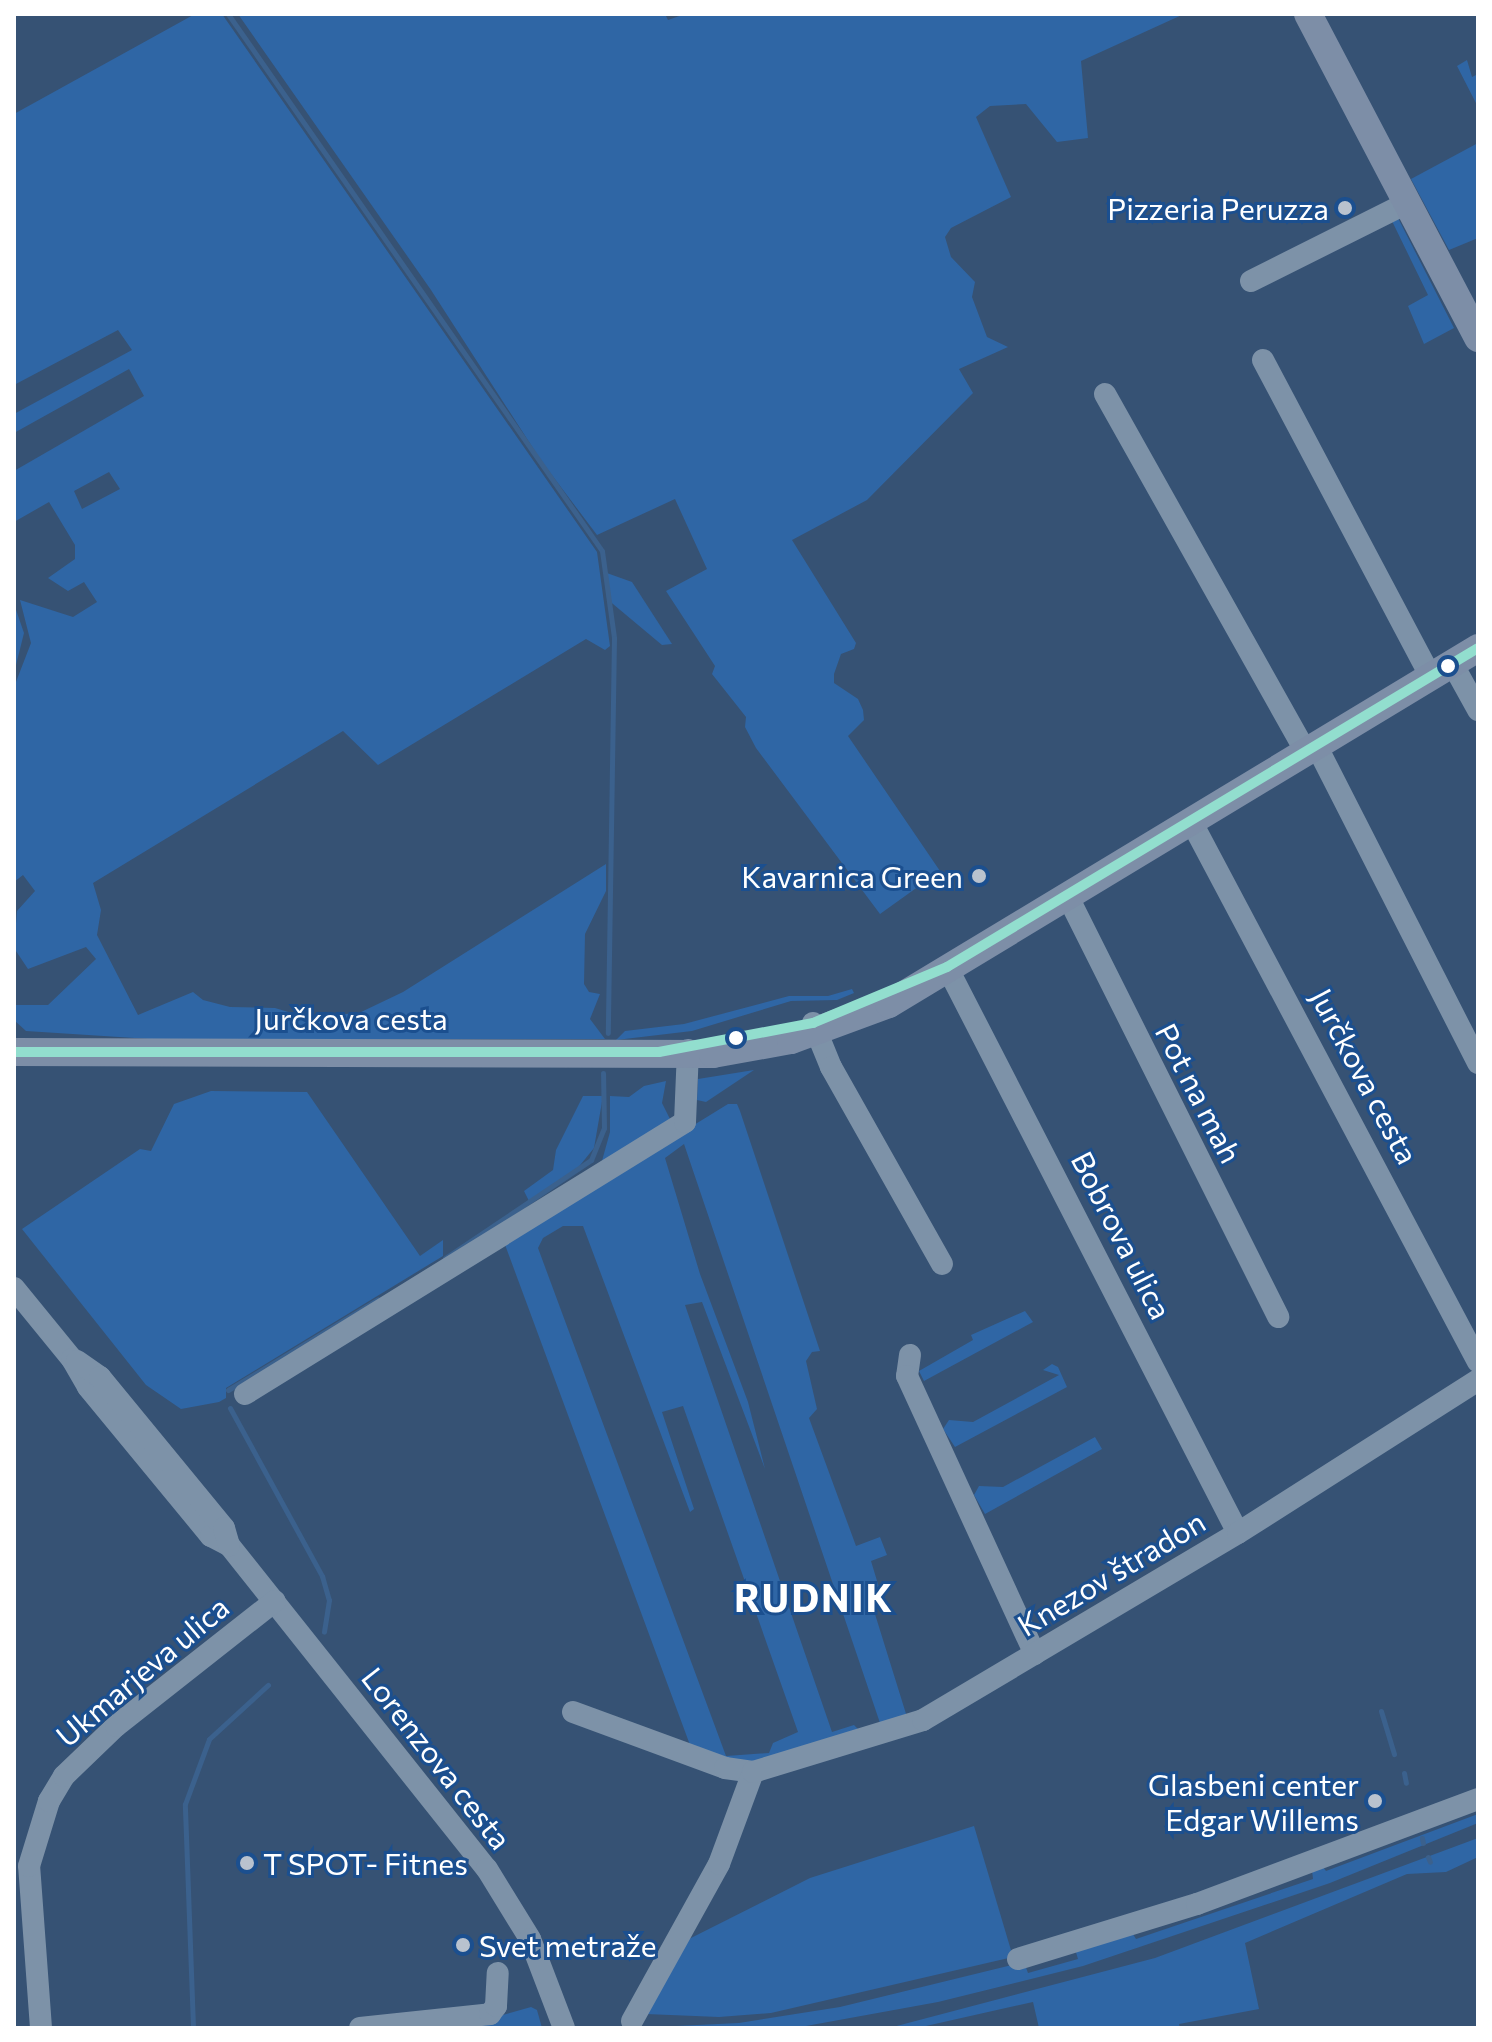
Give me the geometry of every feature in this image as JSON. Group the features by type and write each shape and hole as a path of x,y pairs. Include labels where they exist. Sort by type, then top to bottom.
{"main road":[{"path":"1308,14 1478,338"},
{"name":"Jurčkova cesta","path":"14,1052 688,1050 713,1054 814,1028 918,983 947,967 1478,648"}],"street":[{"path":"1251,281 1407,203"},
{"path":"1263,360 1441,670 1478,710"},
{"path":"1105,394 1311,748 1478,1063"},
{"name":"Jurčkova cesta","path":"1191,821 1478,1362"},
{"name":"Pot na mah","path":"1067,895 1278,1317"},
{"name":"Bobrova ulica","path":"947,967 1238,1533"},
{"path":"814,1028 942,1264"},
{"path":"245,1394 685,1122 688,1050"},
{"name":"Lorenzova cesta","path":"14,1288 72,1359 88,1387 211,1536 229,1545 487,1869 530,1939 564,2028"},
{"path":"910,1355 907,1376 1035,1654"},
{"name":"Knezov štradon","path":"573,1712 725,1768 753,1772 923,1720 1238,1533 1478,1380"},
{"name":"Ukmarjeva ulica","path":"41,2028 29,1866 49,1801 64,1776 116,1726 275,1601"},
{"path":"632,2021 719,1864 753,1772"},
{"path":"1018,1959 1197,1904 1478,1799"},
{"path":"360,2028 490,2014 496,2006 498,1973"}],"shaded area":[{"path":"195,14 222,14 597,552 610,646 605,650 586,639 378,765 343,731 93,883 101,910 97,935 138,1015 193,992 203,1000 230,1007 275,1008 305,1017 359,1013 403,992 606,864 606,891 585,934 584,984 589,992 600,994 590,1019 605,1039 150,1039 26,1031 14,1020 14,1005 48,1005 96,959 86,947 28,969 14,948 17,911 35,891 23,875 14,882 14,687 31,643 20,600 73,617 97,602 84,582 68,591 48,578 75,559 75,545 49,502 14,522 14,471 144,396 129,369 14,433 14,414 132,350 118,330 14,385 14,114","holes":["109,472 120,489 82,509 74,491"]},
{"path":"238,14 665,14 668,20 685,14 1184,14 1081,61 1088,138 1057,142 1026,104 990,106 976,117 1011,197 951,228 945,237 951,257 975,282 972,297 987,337 1008,347 959,369 973,393 867,500 792,540 856,643 854,649 841,654 834,674 834,683 858,699 863,710 864,720 848,736 940,871 880,914 756,748 745,727 746,717 712,674 715,666 666,591 707,569 675,499 597,535 542,462 431,290"},
{"path":"1467,60 1472,77 1478,74 1478,107 1457,66"},
{"path":"1478,143 1478,238 1449,250 1411,179"},
{"path":"1398,218 1454,328 1424,344 1408,306 1428,295 1391,219"},
{"path":"604,572 632,582 672,644 662,645 607,599"},
{"path":"14,604 24,633 14,673"},
{"path":"852,989 854,993 837,1000 791,1001 692,1031 616,1040 625,1031 684,1024 789,996 828,996"},
{"path":"754,1070 706,1102 697,1100 698,1079"},
{"path":"666,1081 662,1103 670,1119 600,1168 610,1132 610,1096 629,1097 644,1086"},
{"path":"211,1091 307,1092 420,1256 443,1240 443,1256 226,1388 226,1398 181,1409 146,1385 22,1229 140,1149 151,1151 174,1104"},
{"path":"583,1096 603,1096 594,1148 577,1169 529,1201 524,1191 553,1170 556,1150"},
{"path":"728,1104 737,1104 820,1351 812,1352 806,1361 817,1409 809,1418 856,1546 880,1537 887,1555 871,1561 881,1594 870,1598 907,1717 880,1723 684,1144 665,1158 700,1274 748,1402 765,1469 702,1302 685,1305 832,1732 854,1725 859,1730 754,1762 734,1761 690,1745 504,1242","holes":["563,1226 583,1226 690,1512 694,1509 662,1412 683,1406 798,1732 773,1743 769,1753 726,1756 538,1248 543,1238"]},
{"path":"1025,1311 1033,1322 924,1381 919,1371 973,1340 971,1335"},
{"path":"1052,1364 1058,1367 1067,1387 955,1447 943,1429 949,1420 973,1422 1059,1375 1043,1370"},
{"path":"1095,1437 1102,1449 985,1514 974,1495 979,1486 1003,1487"},
{"path":"1478,1814 1478,1823 1330,1883 1083,1966 938,2002 795,2028 634,2028 739,2023 840,2007 1024,1962 1028,1973 1078,1959 1075,1949 1131,1931 1136,1939 1313,1879 1312,1870 1323,1867 1326,1871"},
{"path":"974,1826 1013,1957 771,2013 719,2017 646,2014 685,1941 810,1878"},
{"path":"1478,1838 1478,1857 1446,1872 1407,1874 1245,1943 1259,2009 1179,2024 1180,2028 1039,2028 1033,2002 917,2028 889,2028 1155,1958"},
{"path":"531,2007 537,2010 542,2028 456,2028"}],"waterway":[{"path":"228,14 602,551 614,638 608,1033"},
{"path":"445,1258 591,1160 604,1128 603,1073"},
{"path":"228,1390 378,1299"},
{"path":"230,1408 322,1576 329,1600 324,1632"},
{"path":"193,2027 185,1804 209,1739 268,1685"},
{"path":"1381,1711 1394,1754"},
{"path":"1404,1773 1406,1783"},
{"path":"1422,1838 1423,1843"},
{"path":"1428,1857 1430,1862"}],"transit line":[{"path":"14,1052 659,1052 813,1023 947,967 1478,648"}],"place":[{"name":"Pizzeria Peruzza","path":"1345,208"},
{"name":"Kavarnica Green","path":"979,876"},
{"name":"Glasbeni center Edgar Willems","path":"1375,1801"},
{"name":"T SPOT- Fitnes","path":"247,1863"},
{"name":"Svet metraže","path":"463,1945"}],"district":[{"name":"RUDNIK","path":"814,1597"}]}
